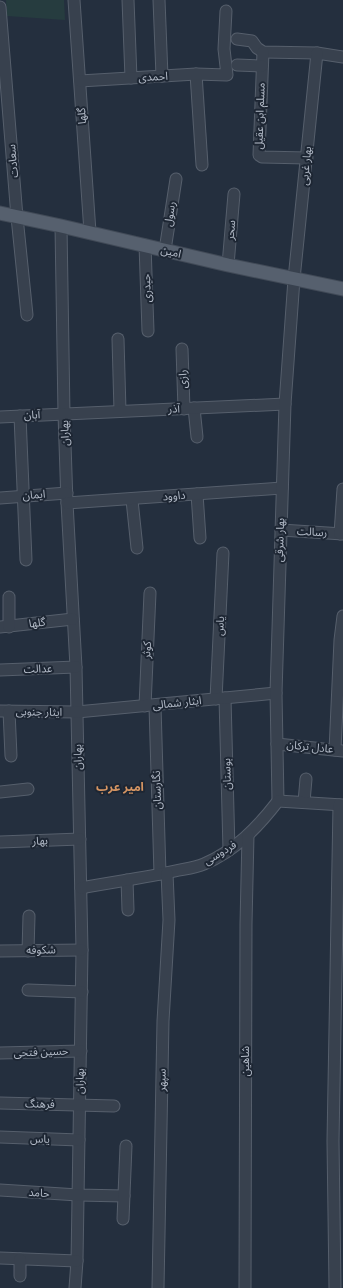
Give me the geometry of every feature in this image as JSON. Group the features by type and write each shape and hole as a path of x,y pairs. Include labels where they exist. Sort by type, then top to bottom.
{"main road":[{"name":"امین","path":"0,213 90,232 228,265 343,289"}],"street":[{"name":"گلها","path":"74,0 90,232"},
{"path":"128,0 131,78"},
{"path":"159,0 162,76"},
{"name":"سعادت","path":"0,7 17,217 27,315"},
{"name":"احمدی","path":"80,81 196,74 227,75 224,49 226,11"},
{"path":"237,39 252,41 257,48 263,52 317,53 343,57"},
{"name":"مسلم ابن عقیل","path":"263,52 258,155 262,157 307,158"},
{"name":"بهار غربی","path":"294,279 317,53"},
{"path":"237,65 262,66"},
{"path":"196,74 202,165"},
{"name":"رسول","path":"165,250 176,179"},
{"name":"سحر","path":"228,265 234,194"},
{"name":"بهاران","path":"61,226 64,414 76,667 82,950 77,1262 75,1288"},
{"name":"حیدری","path":"145,245 148,331"},
{"name":"بهار شرقی","path":"278,801 276,693 280,530 285,404 294,279"},
{"path":"118,338 120,411"},
{"name":"رازی","path":"182,349 189,408 197,437"},
{"name":"آذر","path":"64,414 285,404"},
{"name":"آبان","path":"0,416 64,414"},
{"path":"20,416 26,560"},
{"name":"داوود","path":"67,498 132,500 282,488"},
{"path":"341,534 343,489"},
{"path":"197,494 200,538"},
{"name":"ایمان","path":"0,498 23,495 67,498"},
{"path":"132,500 137,548"},
{"name":"رسالت","path":"280,530 341,534"},
{"name":"یاس","path":"221,699 224,553"},
{"name":"کوثر","path":"150,593 150,706"},
{"path":"4,627 9,597"},
{"path":"339,750 340,640 343,616"},
{"name":"گلها","path":"4,627 73,619"},
{"name":"عدالت","path":"0,670 76,667"},
{"name":"ایثار شمالی","path":"77,712 276,693"},
{"name":"بوستان","path":"221,699 229,850"},
{"name":"نگارستان","path":"150,706 163,873"},
{"path":"5,711 11,756"},
{"name":"ایثار جنوبی","path":"5,711 77,712"},
{"name":"عادل ترکان","path":"277,744 339,750"},
{"path":"304,802 306,779"},
{"path":"0,792 28,789"},
{"path":"278,801 341,805 340,944 333,1141 335,1288"},
{"name":"فردوسی","path":"81,888 204,864 229,850 248,835 278,801"},
{"name":"شاهین","path":"245,1288 246,932 248,835"},
{"name":"بهار","path":"0,842 80,839"},
{"name":"سپهر","path":"158,1288 163,1021 169,920 163,873"},
{"path":"127,880 128,910"},
{"path":"28,951 29,916"},
{"name":"شکوفه","path":"0,951 82,950"},
{"path":"28,990 82,992"},
{"name":"حسین فتحی","path":"0,1053 81,1051"},
{"name":"فرهنگ","path":"0,1103 114,1106"},
{"name":"یاس","path":"0,1137 79,1140"},
{"path":"123,1218 126,1146"},
{"name":"حامد","path":"0,1190 78,1195 124,1196"},
{"path":"0,1258 77,1262"},
{"path":"20,1259 20,1276"}],"green space":[{"path":"6,0 64,0 65,20 7,16"}],"district":[{"name":"امیر عرب","path":"120,787"}]}
